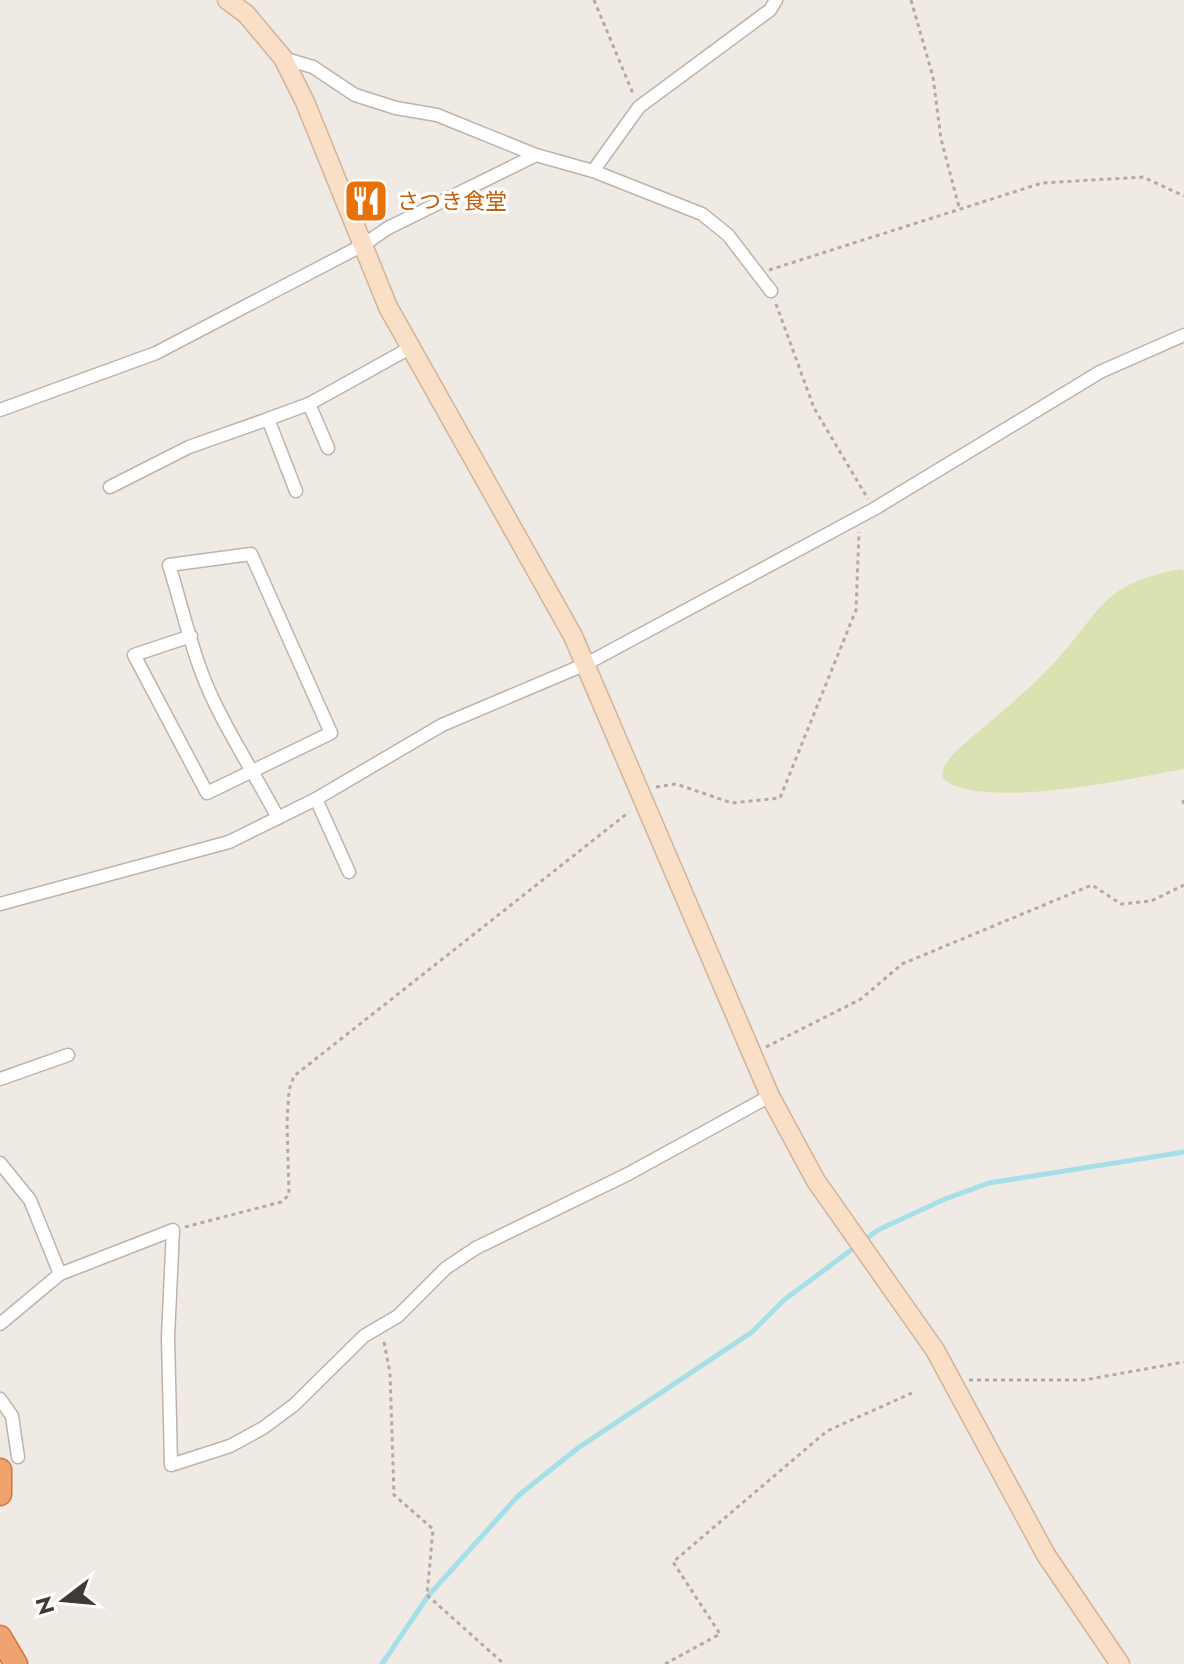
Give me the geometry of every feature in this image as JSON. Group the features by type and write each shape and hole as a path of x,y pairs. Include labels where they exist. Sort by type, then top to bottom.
{"highway":[{"path":"0,1494 9,1464"},
{"path":"0,1637 16,1664"}],"street":[{"path":"227,0 246,14 283,58 305,102 363,245 410,348 522,542 586,664 639,796 770,1096 816,1181 919,1324 953,1380 1046,1555 1120,1664"},
{"path":"593,171 639,107 770,10 776,0"},
{"path":"283,58 313,67 355,95 396,108 437,115 536,155 593,171 702,214 728,235 771,291"},
{"path":"0,410 156,353 363,245 388,228 536,155"},
{"path":"0,904 229,842 316,799 442,725 586,664 860,517 1100,372 1184,335"},
{"path":"110,487 189,447 309,404 410,348"},
{"path":"309,404 328,448"},
{"path":"271,418 268,419 296,491"},
{"path":"191,636 134,655 207,793 254,771 331,733 251,554 169,565 191,636 202,673 254,771 278,818"},
{"path":"316,799 349,872"},
{"path":"0,1079 68,1055"},
{"path":"0,1324 60,1274 173,1230 168,1337 171,1465 230,1446 263,1428 294,1405 364,1336 398,1316 446,1268 476,1248 628,1174 770,1096"},
{"path":"0,1163 30,1200 60,1274"},
{"path":"0,1399 12,1416 9,1464"}],"path":[{"path":"594,0 639,107"},
{"path":"911,0 933,77 941,139 959,207"},
{"path":"758,273 1042,183 1143,177 1184,196"},
{"path":"771,291 814,408 874,509"},
{"path":"173,1230 281,1202 289,1195 287,1123 289,1090 294,1076 639,796 676,784 732,803 780,798 856,610 860,517"},
{"path":"752,1055 861,999 902,964 1092,885 1121,904 1151,901 1184,885"},
{"path":"381,1326 390,1373 394,1495 433,1529 427,1595 504,1664"},
{"path":"953,1380 1084,1380 1184,1362"},
{"path":"665,1664 720,1634 673,1562 827,1431 912,1393"}],"green space":[{"path":"1180,569 1184,571 1184,769 1095,785 1022,792 961,788 942,778 944,766 954,753 1040,677 1104,603 1132,584"}],"waterway":[{"path":"382,1664 428,1596 519,1495 578,1448 752,1332 784,1300 878,1230 945,1199 989,1183 1184,1152"}],"place":[{"name":"さつき食堂","path":"366,201"}]}
